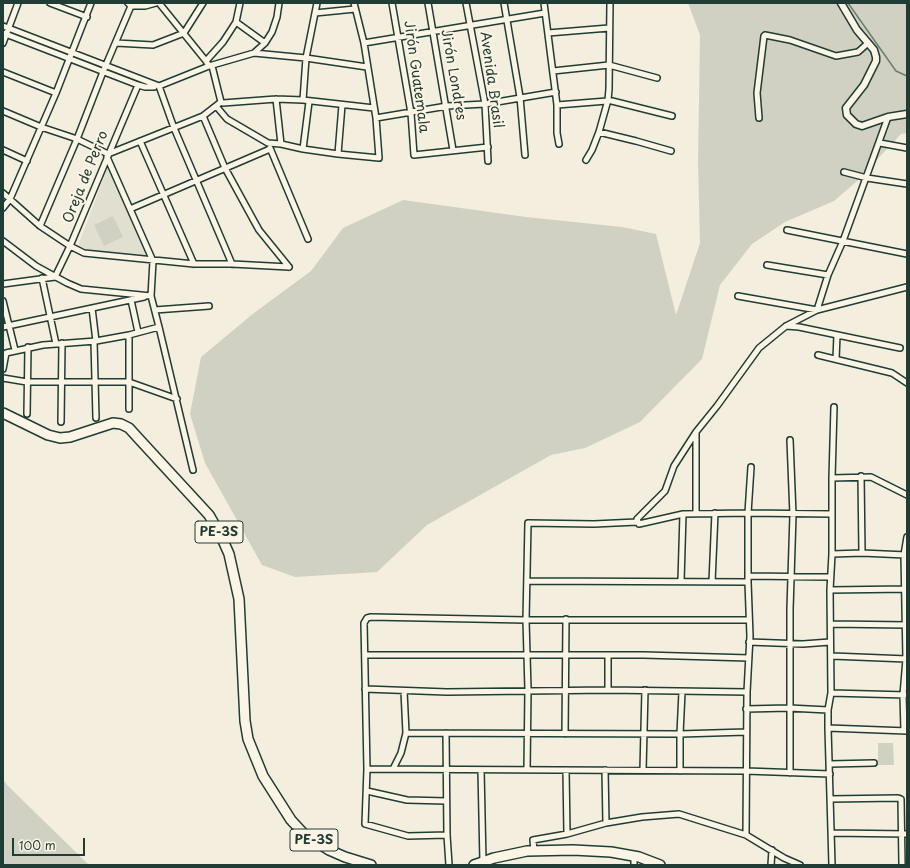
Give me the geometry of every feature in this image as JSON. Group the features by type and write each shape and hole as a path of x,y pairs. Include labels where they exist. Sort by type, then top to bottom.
{"highway":[{"name":"PE-3S","path":"3,413 48,435 60,438 70,437 113,423 121,424 128,428 139,439 209,515 229,554 239,599 245,721 248,739 264,776 291,820 304,834 329,850 371,865"},
{"path":"474,865 494,858 527,851 580,850 611,852 634,860 639,856 660,865"}],"street":[{"path":"3,43 18,3"},
{"path":"50,3 87,17"},
{"path":"3,208 10,199 27,161 87,17 91,3"},
{"path":"40,226 78,139 130,4 145,6 157,3 211,66 221,102"},
{"path":"116,43 153,45 184,33 203,3"},
{"path":"206,61 223,42 236,22 240,3"},
{"path":"254,53 265,43 272,32 277,17 279,3"},
{"path":"303,100 306,58 317,3"},
{"path":"216,106 227,119 268,143 338,154 379,158 376,118 364,42 354,3"},
{"name":"Jirón Guatemala","path":"392,3 410,113 414,155 453,150"},
{"name":"Jirón Londres","path":"428,3 447,106 453,150"},
{"name":"Avenida Brasil","path":"466,3 485,104 488,161"},
{"path":"504,3 520,97 525,155"},
{"path":"544,3 556,92 557,133 559,144"},
{"path":"586,160 592,150 599,132 608,101 610,3"},
{"path":"841,3 875,53 876,61 864,85 848,104 846,111 849,118 858,126 888,117 907,114"},
{"path":"315,13 356,9"},
{"path":"364,42 545,13"},
{"path":"236,22 265,43"},
{"path":"3,26 6,32 106,66 159,86"},
{"path":"548,33 609,28"},
{"path":"759,118 757,93 765,35 790,40 836,56 858,52 868,43"},
{"path":"71,55 104,72 145,87 159,86 211,66 254,53 306,58 367,67"},
{"path":"553,71 609,65 657,78"},
{"path":"3,72 56,93"},
{"name":"Oreja de Perro","path":"55,276 70,246 138,85"},
{"path":"159,86 174,128 232,264"},
{"path":"376,118 447,106 485,104 556,92"},
{"path":"108,156 140,141 202,116 221,102 276,99 303,100 309,102 374,108"},
{"path":"276,99 281,144"},
{"path":"557,105 608,101 672,116"},
{"path":"303,149 309,102"},
{"path":"338,154 342,105"},
{"path":"3,111 41,127 78,139 108,156 153,261 151,296 160,327 193,470"},
{"path":"3,193 40,226 70,246 84,253 194,264 289,267 259,230 225,168 202,116"},
{"path":"817,310 828,275 843,241 867,178 888,117"},
{"path":"599,132 636,141 671,152"},
{"path":"140,141 194,264"},
{"path":"268,143 308,239"},
{"path":"880,143 907,148"},
{"path":"453,150 488,147"},
{"path":"130,209 270,149"},
{"path":"3,150 27,161"},
{"path":"844,172 867,178 907,184"},
{"path":"787,230 907,254"},
{"path":"3,241 36,266 81,289 151,296"},
{"path":"767,266 828,275"},
{"path":"3,284 55,276"},
{"path":"42,278 50,316 59,343 61,422"},
{"path":"637,522 637,517 666,491 674,466 696,432 717,406 758,348 786,326 817,310 907,287"},
{"path":"6,326 151,296"},
{"path":"738,296 817,310"},
{"path":"131,300 138,332"},
{"path":"3,301 6,326 14,350"},
{"path":"155,310 209,306"},
{"path":"92,308 95,341 94,382 96,418"},
{"path":"786,326 799,327 900,348"},
{"path":"3,369 6,352 28,347 59,343 95,341 129,335 160,327"},
{"path":"129,335 129,410"},
{"path":"836,359 837,335"},
{"path":"27,414 26,382 28,347"},
{"path":"818,355 892,373 907,383"},
{"path":"3,378 26,382 129,382 177,398"},
{"path":"832,865 828,710 831,693 832,656 830,642 830,577 832,554 834,407"},
{"path":"696,432 696,514"},
{"path":"790,440 794,515 789,708 790,773"},
{"path":"746,835 746,709 750,642 748,513 751,467"},
{"path":"832,478 861,476 871,477 907,495"},
{"path":"861,476 862,553"},
{"path":"527,770 528,690 526,620 528,523 594,524 637,522 639,524 683,514 715,513 794,515 832,514"},
{"path":"712,582 715,513"},
{"path":"681,582 683,514"},
{"path":"828,728 905,731 907,537"},
{"path":"832,554 862,553 906,555"},
{"path":"748,576 830,577"},
{"path":"527,581 748,582"},
{"path":"830,590 906,589"},
{"path":"447,835 408,836 366,824 367,769 364,623 367,618 749,620"},
{"path":"565,734 567,656 566,620"},
{"path":"831,624 906,625"},
{"path":"750,642 790,644 830,642"},
{"path":"365,655 608,655 749,658"},
{"path":"608,655 608,690"},
{"path":"832,656 906,659"},
{"path":"365,690 645,690 682,692 747,692"},
{"path":"643,770 645,690"},
{"path":"393,769 401,753 406,734 404,691"},
{"path":"680,771 682,692"},
{"path":"831,693 905,695"},
{"path":"746,709 789,708 828,710"},
{"path":"406,734 680,734 746,732"},
{"path":"446,733 446,801 449,865"},
{"path":"830,764 874,763"},
{"path":"367,769 746,771 830,774"},
{"path":"481,770 483,862"},
{"path":"566,770 567,834"},
{"path":"606,770 606,823"},
{"path":"367,791 407,800 446,801"},
{"path":"830,799 901,799 904,834 902,865"},
{"path":"534,851 533,840 567,834 606,823 642,817 679,814 746,835 800,865"},
{"path":"832,833 904,834"},
{"path":"771,865 772,850"}],"shaded area":[{"path":"688,3 907,3 907,133 901,134 856,182 834,201 785,222 752,244 720,285 702,359 640,422 585,448 551,455 427,525 377,572 295,577 262,565 205,463 190,414 201,357 254,313 311,271 343,228 403,200 526,217 622,227 656,234 676,315 700,243 698,164 700,35"},
{"path":"109,164 149,259 93,251 78,246"},
{"path":"113,216 123,237 104,246 94,225"},
{"path":"878,743 893,743 894,765 878,765"},
{"path":"3,779 7,785 89,865 3,865"}],"waterway":[{"path":"848,3 896,71 907,76"}]}
